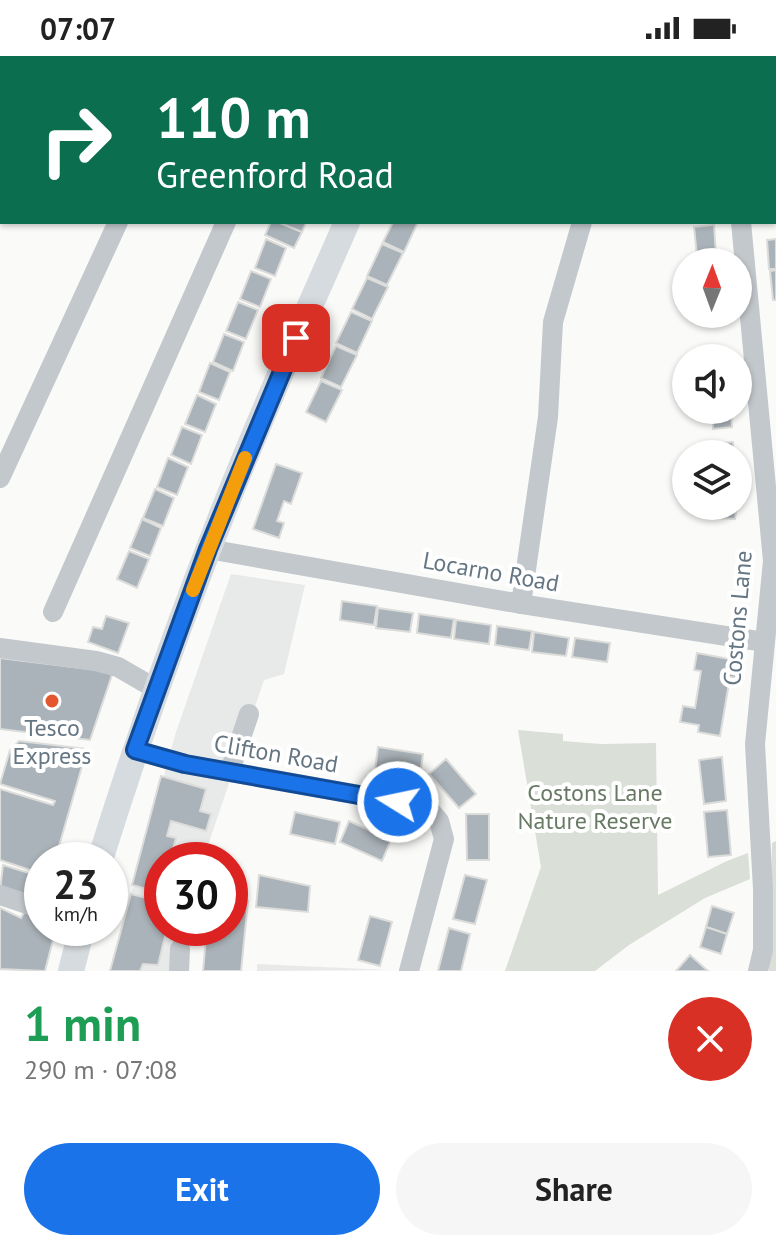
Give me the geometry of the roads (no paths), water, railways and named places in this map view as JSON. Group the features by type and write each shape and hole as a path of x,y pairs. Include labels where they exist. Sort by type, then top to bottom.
{"main road":[{"path":"106,842 156,689 208,549 346,224"},
{"path":"71,971 77,946"}],"street":[{"path":"0,478 117,224"},
{"path":"53,612 225,224"},
{"path":"521,604 548,417 553,322 581,224"},
{"name":"Costons Lane","path":"741,224 773,561 755,744 763,889 763,950 758,971"},
{"name":"Locarno Road","path":"208,549 521,604 765,642"},
{"path":"0,648 96,661 118,667 156,689"},
{"path":"230,771 249,714"},
{"path":"755,744 776,735"},
{"name":"Clifton Road","path":"135,750 185,764 427,807 439,821 444,839 409,971"},
{"path":"0,895 24,903"},
{"path":"179,971 180,949"}],"place":[{"name":"Tesco Express","path":"52,701"}],"park label":[{"name":"Costons Lane Nature Reserve","path":"595,807"}]}
